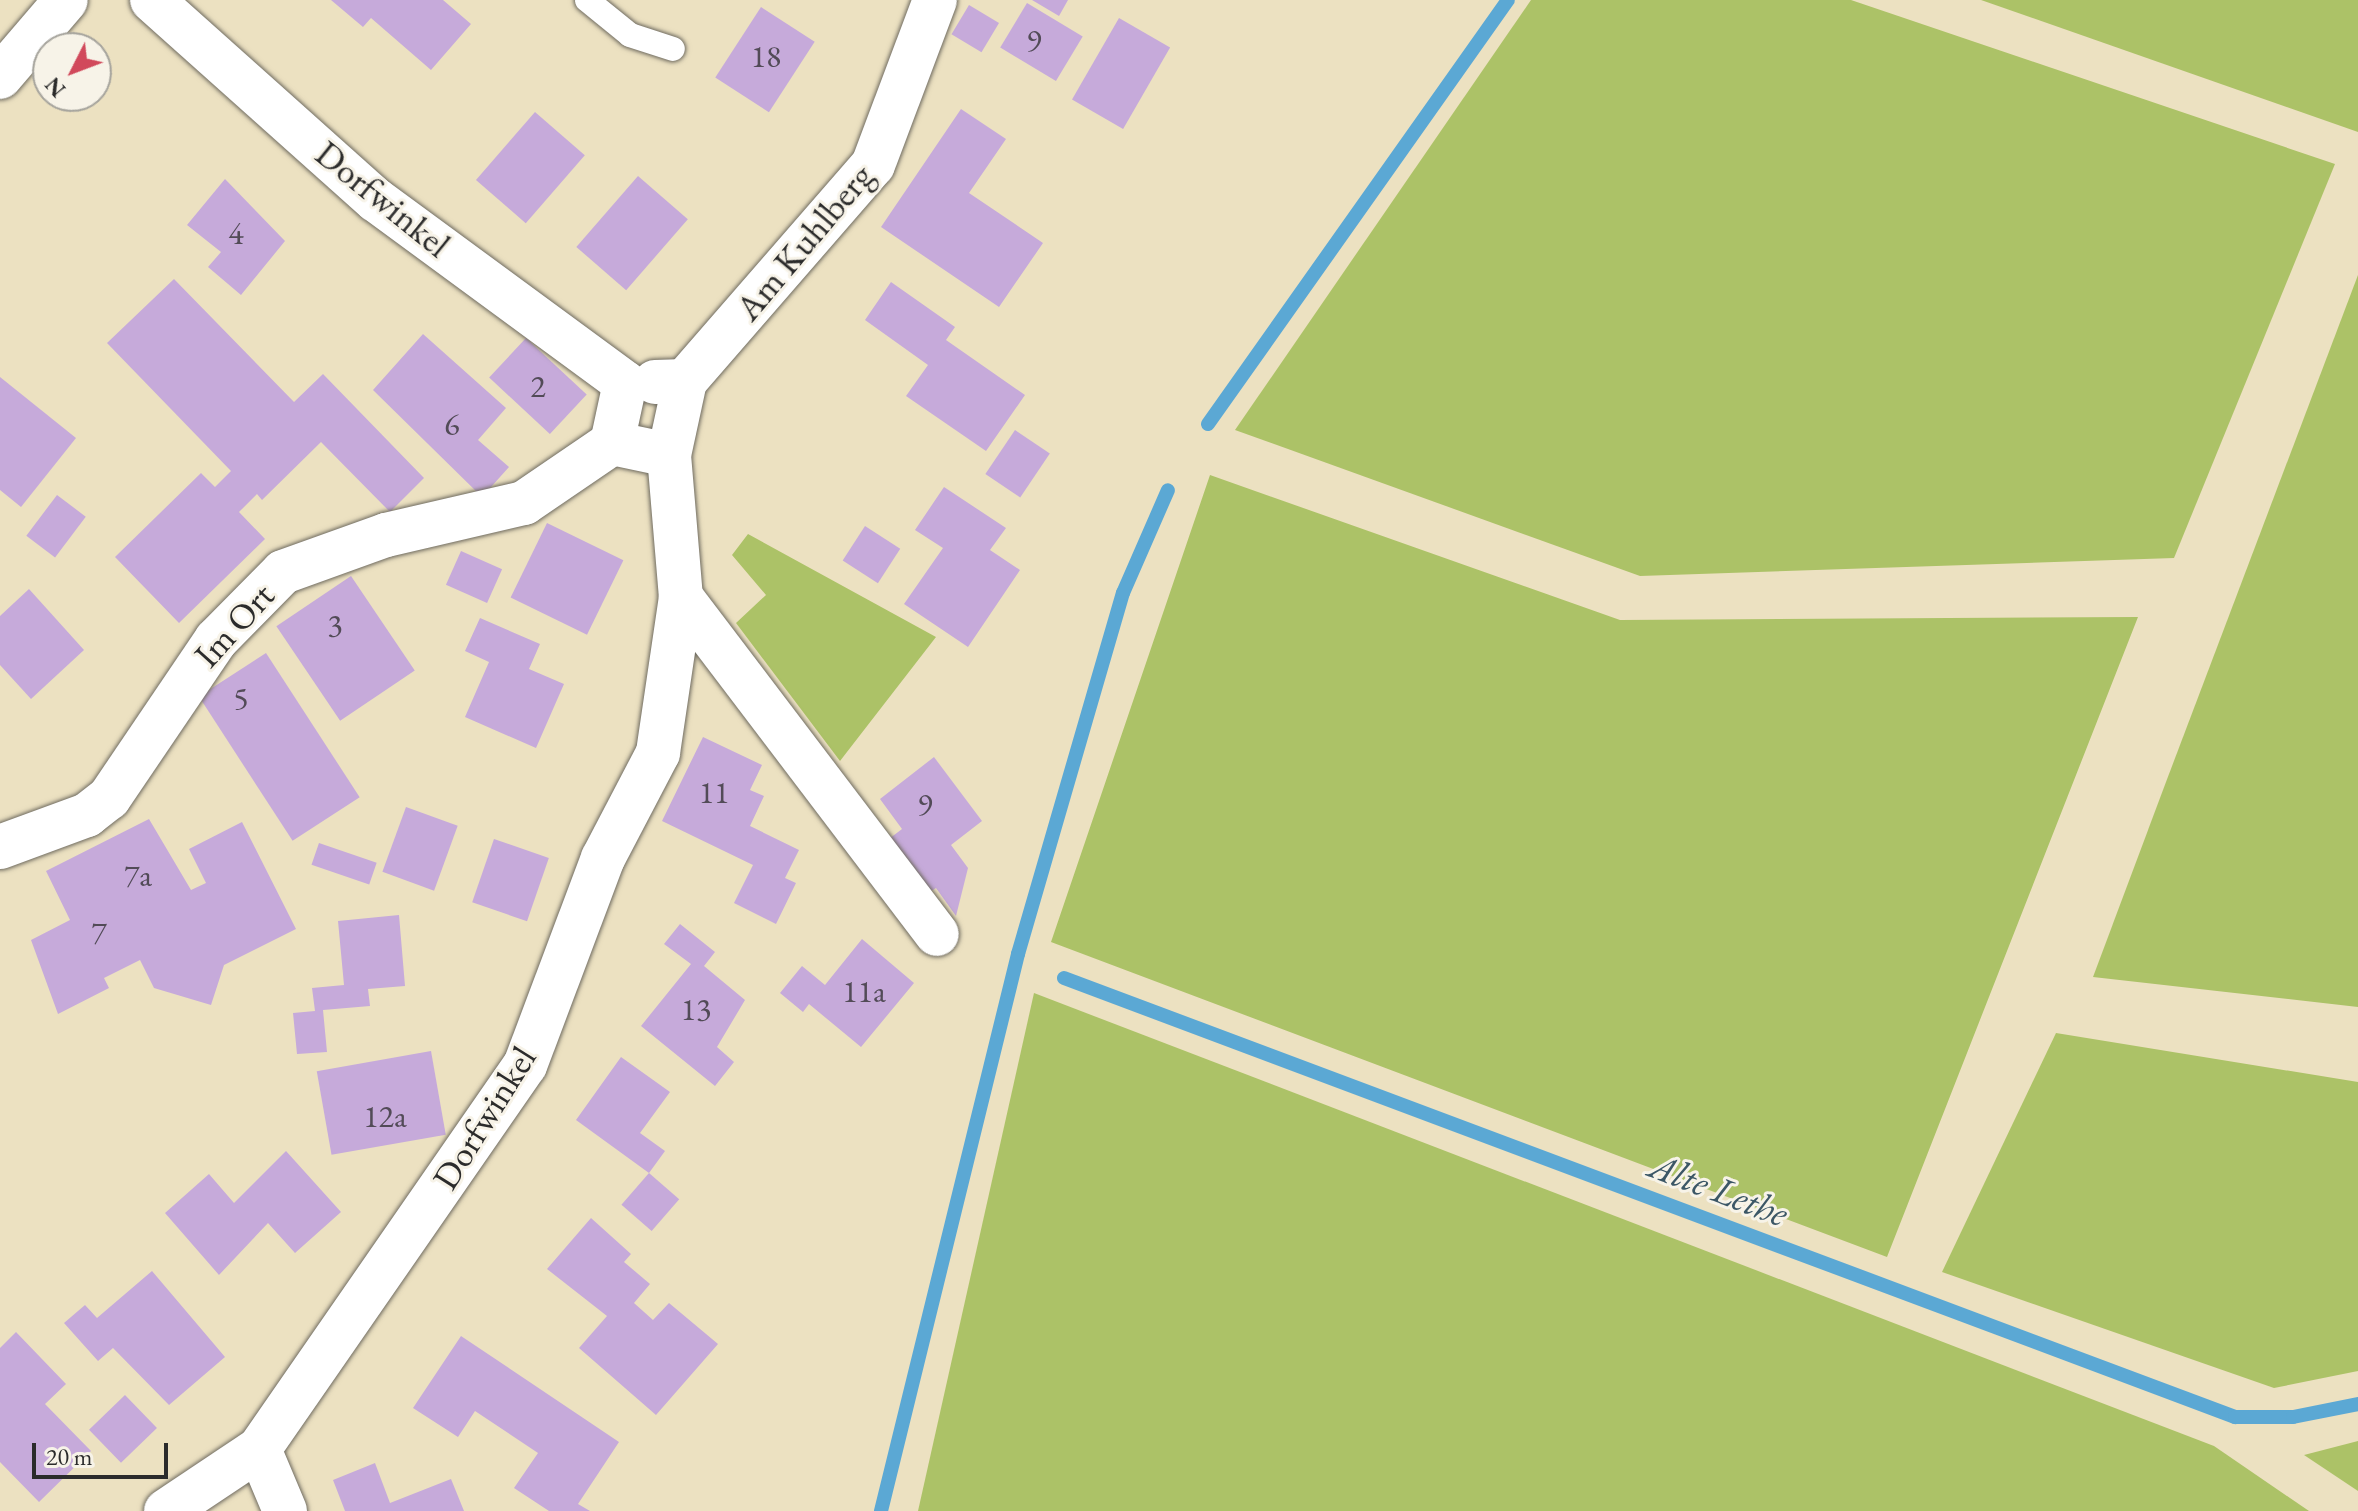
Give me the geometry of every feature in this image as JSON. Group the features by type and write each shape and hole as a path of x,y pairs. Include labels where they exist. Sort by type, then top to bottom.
{"street":[{"path":"0,77 66,0"},
{"name":"Dorfwinkel","path":"152,0 376,200 625,383"},
{"name":"Am Kuhlberg","path":"685,381 873,165 935,0"},
{"path":"669,455 612,443 625,383 685,381"},
{"name":"Dorfwinkel","path":"259,1449 525,1065 603,858 658,753 681,597 669,455 685,381"},
{"name":"Im Ort","path":"0,847 87,815 109,798 183,683 254,596 283,572 386,535 524,503 612,443"},
{"path":"681,597 937,934"},
{"path":"166,1511 259,1449 285,1511"}],"lane":[{"path":"587,0 630,35 673,49"}],"green space":[{"path":"1531,0 1851,0 2335,164 2174,558 1640,576 1235,430"},
{"path":"1981,0 2358,0 2358,132"},
{"path":"2358,275 2358,1007 2093,977 2166,782"},
{"path":"1210,475 1620,620 2138,617 1887,1257 1051,942"},
{"path":"748,534 936,637 840,761 736,623 766,595 732,555"},
{"path":"1034,993 2214,1446 2309,1511 918,1511"},
{"path":"2056,1033 2358,1082 2358,1371 2274,1388 1942,1272"},
{"path":"2358,1441 2358,1491 2304,1455"}],"building":[{"path":"331,0 443,0 471,24 431,70 371,18 363,27"},
{"path":"1032,0 1068,0 1059,16"},
{"path":"1027,3 1083,36 1056,81 1000,48"},
{"path":"969,5 999,23 981,52 951,34"},
{"path":"761,7 815,42 769,112 715,77"},
{"path":"1119,18 1170,48 1123,129 1072,99"},
{"path":"961,109 1006,139 969,193 1043,243 999,307 881,227"},
{"path":"535,112 585,155 526,223 476,180"},
{"path":"638,176 688,219 626,290 576,247"},
{"path":"225,179 285,241 241,295 208,267 221,252 187,225"},
{"path":"174,279 294,402 323,374 424,478 390,512 321,442 262,500 257,494 239,512 265,539 179,623 115,557 201,473 215,487 231,471 107,343"},
{"path":"891,282 955,327 946,340 1025,395 986,451 906,396 928,365 865,320"},
{"path":"423,334 506,408 478,440 509,467 482,497 373,390"},
{"path":"526,338 587,395 550,434 489,377"},
{"path":"0,377 76,438 21,507 0,490"},
{"path":"1015,430 1050,453 1020,497 985,474"},
{"path":"944,487 1006,528 990,550 1020,570 968,647 904,604 943,548 915,530"},
{"path":"57,495 86,517 55,557 26,536"},
{"path":"547,523 623,560 587,635 511,598"},
{"path":"865,526 900,549 878,583 843,560"},
{"path":"461,551 502,569 487,603 446,585"},
{"path":"351,576 415,671 340,721 276,626"},
{"path":"29,589 84,650 31,699 0,665 0,616"},
{"path":"480,618 540,644 529,669 564,684 536,748 465,717 489,662 465,651"},
{"path":"266,653 360,797 293,841 199,697"},
{"path":"703,737 762,765 750,790 764,796 750,826 799,850 785,878 796,883 776,924 734,903 753,865 662,821"},
{"path":"934,757 982,821 951,845 968,868 956,916 936,888 925,895 885,842 902,829 880,799"},
{"path":"406,807 458,826 434,891 382,872"},
{"path":"149,819 191,890 206,883 189,849 242,822 296,929 224,965 211,1005 154,988 140,960 104,978 109,988 58,1014 31,940 70,920 46,871"},
{"path":"494,839 549,858 527,921 472,902"},
{"path":"319,843 377,863 369,885 312,865"},
{"path":"399,915 405,986 368,989 370,1006 323,1010 327,1052 297,1054 293,1013 315,1011 312,988 344,985 338,921"},
{"path":"680,924 715,952 704,966 745,1000 717,1047 734,1062 715,1086 641,1026 691,964 664,944"},
{"path":"862,939 914,983 861,1047 809,1004 803,1012 780,993 802,966 825,985"},
{"path":"431,1051 446,1135 332,1155 317,1071"},
{"path":"621,1057 670,1092 640,1133 665,1151 649,1173 576,1120"},
{"path":"286,1151 341,1212 295,1253 268,1223 219,1275 165,1213 209,1174 234,1203"},
{"path":"649,1173 679,1199 652,1231 621,1205"},
{"path":"591,1218 631,1254 624,1262 650,1284 634,1303 653,1320 669,1303 718,1344 656,1415 579,1348 607,1316 547,1269"},
{"path":"152,1271 225,1357 169,1405 113,1348 98,1361 64,1323 85,1305 97,1318"},
{"path":"16,1332 66,1384 45,1404 91,1451 39,1502 0,1462 0,1348"},
{"path":"461,1336 619,1442 578,1504 590,1511 549,1511 514,1488 538,1453 475,1411 458,1437 413,1408"},
{"path":"125,1395 157,1428 121,1463 89,1430"},
{"path":"375,1463 390,1503 451,1479 464,1511 345,1511 333,1480"}],"waterway":[{"path":"1208,424 1508,0"},
{"path":"881,1511 1018,954 1123,593 1168,490"},
{"name":"Alte Lethe","path":"1064,978 2235,1417 2293,1417 2358,1404"}]}
